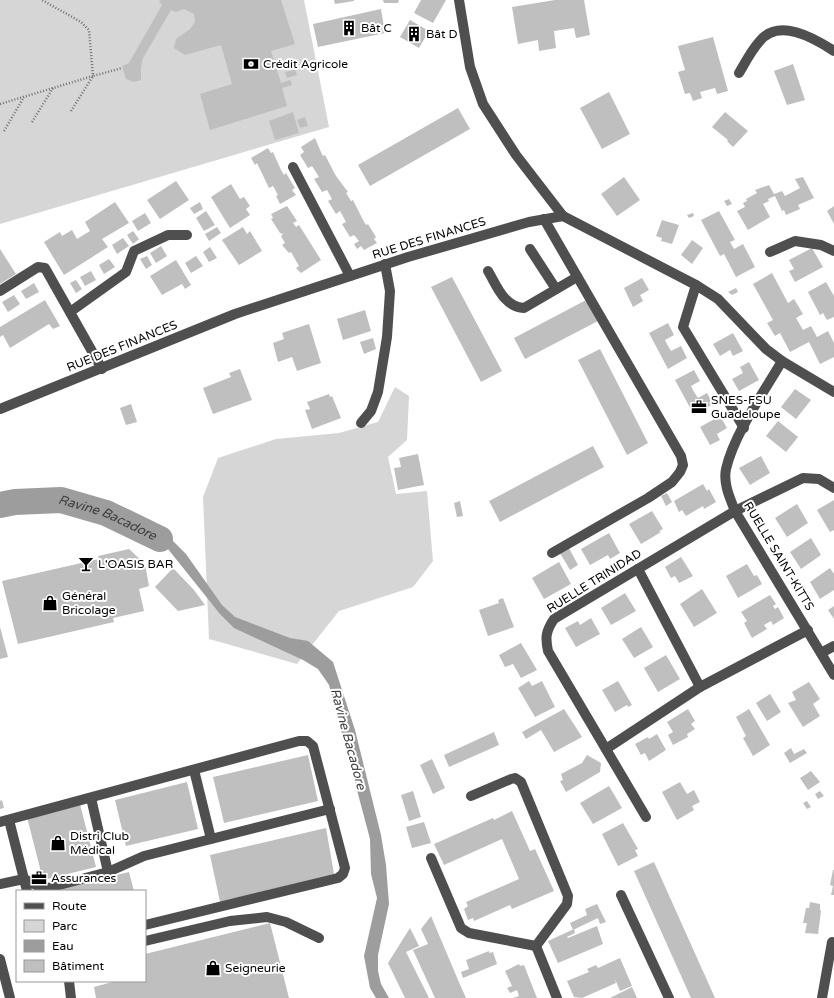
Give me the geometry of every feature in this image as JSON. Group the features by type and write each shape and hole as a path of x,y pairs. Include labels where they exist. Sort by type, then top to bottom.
{"street":[{"path":"459,0 470,67 483,104 516,155 563,216 696,285 718,298 760,343 782,361 834,392"},
{"path":"739,73 759,41 773,32 791,30 807,36 834,51"},
{"path":"293,167 350,276"},
{"name":"RUE DES FINANCES","path":"0,409 235,314 385,264 544,219 563,216"},
{"path":"544,219 681,456 683,465 680,472 672,482 648,498 552,553"},
{"path":"70,312 126,272 134,251 168,235 187,235"},
{"path":"770,252 795,240 821,245 834,251"},
{"path":"530,248 556,289"},
{"path":"361,423 371,411 378,392 387,337 390,291 385,264"},
{"path":"0,291 38,267 43,267 102,369"},
{"path":"488,271 507,303 517,308 524,308 577,277"},
{"path":"696,285 682,327 744,428"},
{"name":"RUELLE SAINT-KITTS","path":"782,361 744,428 726,470 726,488 735,511 834,675"},
{"name":"RUELLE TRINIDAD","path":"646,817 548,650 545,638 547,629 554,619 735,511 803,478 819,479 834,488"},
{"path":"638,569 700,687"},
{"path":"606,749 700,687 808,630"},
{"path":"821,652 834,646"},
{"path":"27,890 4,821 300,741 307,741 313,746 345,868 343,874 338,878 146,925"},
{"path":"194,770 211,839"},
{"path":"471,796 511,779 515,778 521,782 568,900 567,904 536,946"},
{"path":"90,798 108,872"},
{"path":"0,884 24,879 44,889 108,872 144,856 330,809"},
{"path":"431,858 461,928 469,933 536,946"},
{"path":"621,895 669,998"},
{"path":"146,941 230,921 267,917 286,922 319,938"},
{"path":"822,998 832,942"},
{"path":"536,946 557,998"},
{"path":"0,959 10,998"},
{"path":"69,982 72,998"}],"path":[{"path":"42,0 80,22 89,30 93,76 71,111"},
{"path":"0,104 122,68"},
{"path":"32,122 53,88"},
{"path":"4,131 25,96"}],"green space":[{"path":"0,0 304,0 329,127 0,224"},
{"path":"395,387 409,396 407,440 388,457 396,494 427,491 433,561 413,587 339,611 297,664 209,639 203,497 218,458 276,439 339,433 378,422"}],"water":[{"path":"40,495 70,495 101,499 130,510 154,522 186,554 222,605 235,617 290,638 308,641 333,662 355,730 381,835 386,865 389,904 378,955 378,971 381,984 389,998 376,998 370,988 364,956 377,898 371,874 370,839 329,685 318,669 303,660 234,628 220,614 164,544 106,513 57,502 42,506"}],"building":[{"name":"Crédit Agricole","path":"161,0 281,0 295,44 271,51 281,83 290,80 292,85 282,88 287,106 210,130 200,94 232,84 221,45 185,55 174,48 176,39 190,29 195,22 194,14 184,9 176,12 171,10 143,58 141,80 134,82 126,79 122,66 129,63 162,5 159,2"},
{"path":"334,0 354,0 354,1 335,4"},
{"path":"383,0 399,0 398,3 384,3"},
{"path":"421,0 446,0 433,23 414,13"},
{"path":"555,0 584,0 590,35 576,38 574,28 554,31 556,48 539,51 538,40 518,44 512,7"},
{"name":"Bât C","path":"381,9 385,33 318,47 313,24"},
{"name":"Bât D","path":"410,20 429,31 419,48 400,37"},
{"path":"713,37 728,91 717,94 715,88 700,92 702,98 693,101 690,93 685,94 678,72 685,70 678,46"},
{"path":"793,64 805,100 787,105 774,71"},
{"path":"295,70 297,75 287,78 285,72"},
{"path":"609,92 630,134 602,149 580,108"},
{"path":"458,108 470,129 370,186 358,165"},
{"path":"293,112 299,133 275,140 269,121"},
{"path":"725,112 748,131 733,147 727,141 728,140 712,127"},
{"path":"305,117 308,126 300,128 297,120"},
{"path":"315,138 323,156 325,155 336,176 348,192 346,193 351,201 353,200 366,225 368,224 376,237 374,239 377,243 364,250 361,246 357,249 354,244 359,241 354,235 350,237 342,224 346,222 340,211 336,214 328,201 332,199 327,190 322,192 314,179 319,177 312,166 308,168 300,155 304,152 301,147"},
{"path":"268,148 271,153 273,152 284,175 286,173 295,188 292,190 296,195 280,204 276,196 278,195 273,186 269,188 257,163 255,165 251,158"},
{"path":"624,177 640,200 617,216 601,194"},
{"path":"803,177 814,198 798,205 800,209 786,215 784,210 782,211 775,196 768,199 769,201 763,204 770,217 748,230 737,211 745,207 743,203 747,201 746,199 757,193 755,190 769,185 774,194 782,191 785,196 800,188 795,179"},
{"path":"176,181 189,200 160,219 147,200"},
{"path":"231,184 240,199 244,197 250,206 246,209 250,215 230,228 211,197"},
{"path":"729,199 732,204 727,206 724,201"},
{"path":"115,202 129,223 102,239 108,247 64,275 44,242 60,232 62,236 72,230 77,239 90,231 85,222"},
{"path":"200,202 203,209 194,214 190,208"},
{"path":"287,206 297,221 293,223 296,227 299,225 321,260 301,273 296,268 299,266 291,252 289,253 282,245 285,243 281,236 283,234 280,233 271,219 273,218 271,214"},
{"path":"834,206 834,224 827,211"},
{"path":"206,211 215,225 204,231 196,218"},
{"path":"719,211 735,240 730,242 734,249 743,244 755,267 736,277 724,254 720,256 701,220"},
{"path":"145,213 151,223 138,231 132,221"},
{"path":"693,213 694,216 689,218 687,215"},
{"path":"662,220 679,225 672,244 661,241 662,238 656,236"},
{"path":"217,227 221,233 209,241 205,234"},
{"path":"243,227 247,234 250,231 262,251 239,265 222,240"},
{"path":"133,231 139,239 133,244 127,235"},
{"path":"123,238 129,246 117,254 112,245"},
{"path":"692,240 703,248 692,264 681,255"},
{"path":"161,246 167,256 156,263 150,253"},
{"path":"210,247 217,258 209,262 203,252"},
{"path":"812,248 823,267 795,282 789,271 794,269 789,260"},
{"path":"0,249 16,274 0,284"},
{"path":"147,256 152,265 146,269 140,259"},
{"path":"196,256 203,266 191,273 185,263"},
{"path":"109,259 115,267 104,274 99,265"},
{"path":"176,260 191,285 185,289 182,284 162,295 150,276"},
{"path":"91,271 96,280 85,286 80,277"},
{"path":"772,273 788,303 794,299 803,314 796,318 803,330 811,326 817,337 828,331 834,343 834,357 820,364 809,342 790,352 780,333 775,336 767,323 773,320 753,284"},
{"path":"452,277 502,371 481,382 431,287"},
{"path":"642,278 649,290 640,295 643,301 633,307 624,288"},
{"path":"76,280 82,289 76,293 70,283"},
{"path":"826,282 834,296 834,317 827,320 823,313 820,315 808,292"},
{"path":"34,283 39,292 26,299 21,291"},
{"path":"736,288 738,292 732,295 728,292"},
{"path":"14,295 20,304 8,312 2,302"},
{"path":"588,299 598,321 525,359 514,338"},
{"path":"45,300 60,326 53,329 49,324 10,348 3,335 0,337 0,327"},
{"path":"365,310 371,331 343,340 337,319"},
{"path":"668,323 674,335 665,340 668,346 671,351 681,346 687,358 668,369 649,333"},
{"path":"309,324 321,363 297,371 292,357 278,362 273,343 284,339 282,333"},
{"path":"733,333 743,351 733,356 730,350 720,356 713,344"},
{"path":"373,338 376,349 364,354 360,342"},
{"path":"600,349 648,443 627,455 578,360"},
{"path":"749,362 759,380 739,391 732,379 743,373 740,367"},
{"path":"240,369 252,400 213,414 203,388 231,377 229,373"},
{"path":"694,370 700,381 691,386 694,392 698,398 707,393 713,404 694,415 675,380"},
{"path":"795,389 811,400 796,419 781,407"},
{"path":"329,394 330,397 332,396 341,418 312,429 305,410 310,409 307,402"},
{"path":"131,404 137,422 126,425 120,408"},
{"path":"720,416 727,428 717,434 720,440 710,445 700,427"},
{"path":"778,421 798,437 786,452 766,436"},
{"path":"593,446 604,467 500,522 489,501"},
{"path":"418,454 424,485 398,490 394,468 401,467 399,458"},
{"path":"761,456 770,473 750,485 739,468"},
{"path":"703,484 707,491 709,489 716,502 704,509 703,506 686,516 682,510 679,512 674,501"},
{"path":"667,493 672,502 666,506 661,496"},
{"path":"834,500 834,530 830,532 817,510"},
{"path":"460,501 463,516 457,517 454,503"},
{"path":"797,504 808,523 787,537 775,518"},
{"path":"652,511 663,529 659,531 661,532 641,544 629,524"},
{"path":"609,533 620,553 610,559 608,555 590,565 581,549"},
{"path":"811,538 821,555 801,569 790,552"},
{"path":"569,548 578,565 570,570 560,553"},
{"path":"129,549 145,564 149,586 139,589 144,611 113,618 114,622 18,644 2,581 99,559 98,556"},
{"path":"681,557 693,576 679,583 675,576 671,578 665,567"},
{"path":"559,562 571,584 544,599 532,578"},
{"path":"747,564 754,576 757,575 762,584 738,598 726,576"},
{"path":"173,568 194,590 205,605 178,611 155,587"},
{"path":"830,568 834,574 834,590 820,599 810,582"},
{"path":"702,589 717,613 694,627 680,604"},
{"path":"625,593 636,611 611,625 601,608"},
{"path":"770,595 776,604 773,606 775,609 778,607 784,618 773,625 771,621 764,625 767,629 752,638 744,623 747,621 741,612"},
{"path":"503,598 514,627 488,636 479,610 499,603 498,600"},
{"path":"834,606 834,619 828,610"},
{"path":"591,618 600,634 576,647 565,628 578,621 580,625"},
{"path":"0,627 8,657 0,659"},
{"path":"641,627 653,647 634,658 622,639"},
{"path":"521,643 537,670 521,678 513,664 505,667 499,655"},
{"path":"666,655 680,679 658,692 644,668"},
{"path":"529,681 532,686 542,681 555,707 535,717 518,688"},
{"path":"618,681 632,705 628,707 627,705 615,712 602,690"},
{"path":"809,682 820,699 813,704 820,716 803,727 788,703 796,700 792,692"},
{"path":"770,694 781,712 767,721 756,703"},
{"path":"564,709 582,737 554,752 541,730 526,739 522,732"},
{"path":"688,709 695,721 691,724 695,729 687,734 688,737 673,745 668,735 673,732 667,722"},
{"path":"749,709 770,745 753,756 743,738 746,736 736,717"},
{"path":"494,732 499,745 449,767 444,755"},
{"path":"657,734 666,750 649,761 645,753 641,755 635,744 648,737 649,739"},
{"path":"791,748 794,754 804,749 807,753 790,763 784,753"},
{"path":"308,755 318,801 224,823 213,777"},
{"path":"587,755 601,763 600,772 566,792 560,781 563,780 561,774 582,763"},
{"path":"432,759 445,788 433,794 420,765"},
{"path":"811,771 820,782 808,790 800,778"},
{"path":"187,782 198,829 126,846 115,800"},
{"path":"680,782 687,794 694,790 700,802 692,806 694,810 677,820 662,792"},
{"path":"609,786 622,808 593,824 580,803"},
{"path":"413,791 421,817 409,821 401,795"},
{"path":"820,791 824,796 818,799 815,794"},
{"path":"2,800 4,808 0,809 0,801"},
{"path":"807,801 811,807 807,809 803,803"},
{"path":"80,804 96,867 43,880 27,817"},
{"path":"512,811 530,851 535,849 554,891 512,909 510,905 474,921 473,918 468,920 464,909 468,906 466,902 519,879 502,839 444,865 434,844 493,818 494,820"},
{"path":"424,822 431,843 412,848 406,827"},
{"path":"623,823 638,849 635,850 638,856 618,866 602,834"},
{"path":"326,828 334,874 220,902 210,855"},
{"path":"654,862 715,998 691,998 634,871"},
{"path":"833,870 834,895 831,895 833,886 830,885"},
{"path":"129,872 134,890 54,890"},
{"path":"810,902 820,904 821,911 818,934 805,933 807,923 803,923 806,908 809,908"},
{"path":"597,904 606,922 600,924 598,918 573,930 570,923 587,915 585,909"},
{"path":"431,916 466,998 435,998 413,950 428,944 421,929"},
{"name":"Seigneurie","path":"270,923 289,998 96,998 94,987 112,982 146,982 146,954"},
{"path":"597,926 603,944 558,963 548,941 574,929 575,933 567,937 568,938"},
{"path":"410,928 419,946 406,952 429,998 405,998 388,963"},
{"path":"489,951 489,953 493,952 497,964 463,978 461,972 469,969 466,960"},
{"path":"620,958 632,986 620,991 615,979 616,983 582,998 574,997 567,981 589,972 587,969 596,965 598,968"},
{"path":"519,964 520,966 524,965 537,998 513,998 519,996 517,990 510,993 507,988 512,986 505,971"},
{"path":"632,987 637,998 610,998"}],"waterway":[{"name":"Ravine Bacadore","path":"0,505 15,502 61,500 106,513 160,539"}],"place":[{"name":"Bât C","path":"349,28"},
{"name":"Bât D","path":"414,34"},
{"name":"Crédit Agricole","path":"251,64"},
{"name":"SNES-FSU Guadeloupe","path":"699,407"},
{"name":"L'OASIS BAR","path":"86,564"},
{"name":"Général Bricolage","path":"50,603"},
{"name":"Distri Club Médical","path":"58,843"},
{"name":"Assurances","path":"39,878"},
{"name":"Seigneurie","path":"213,968"}]}
